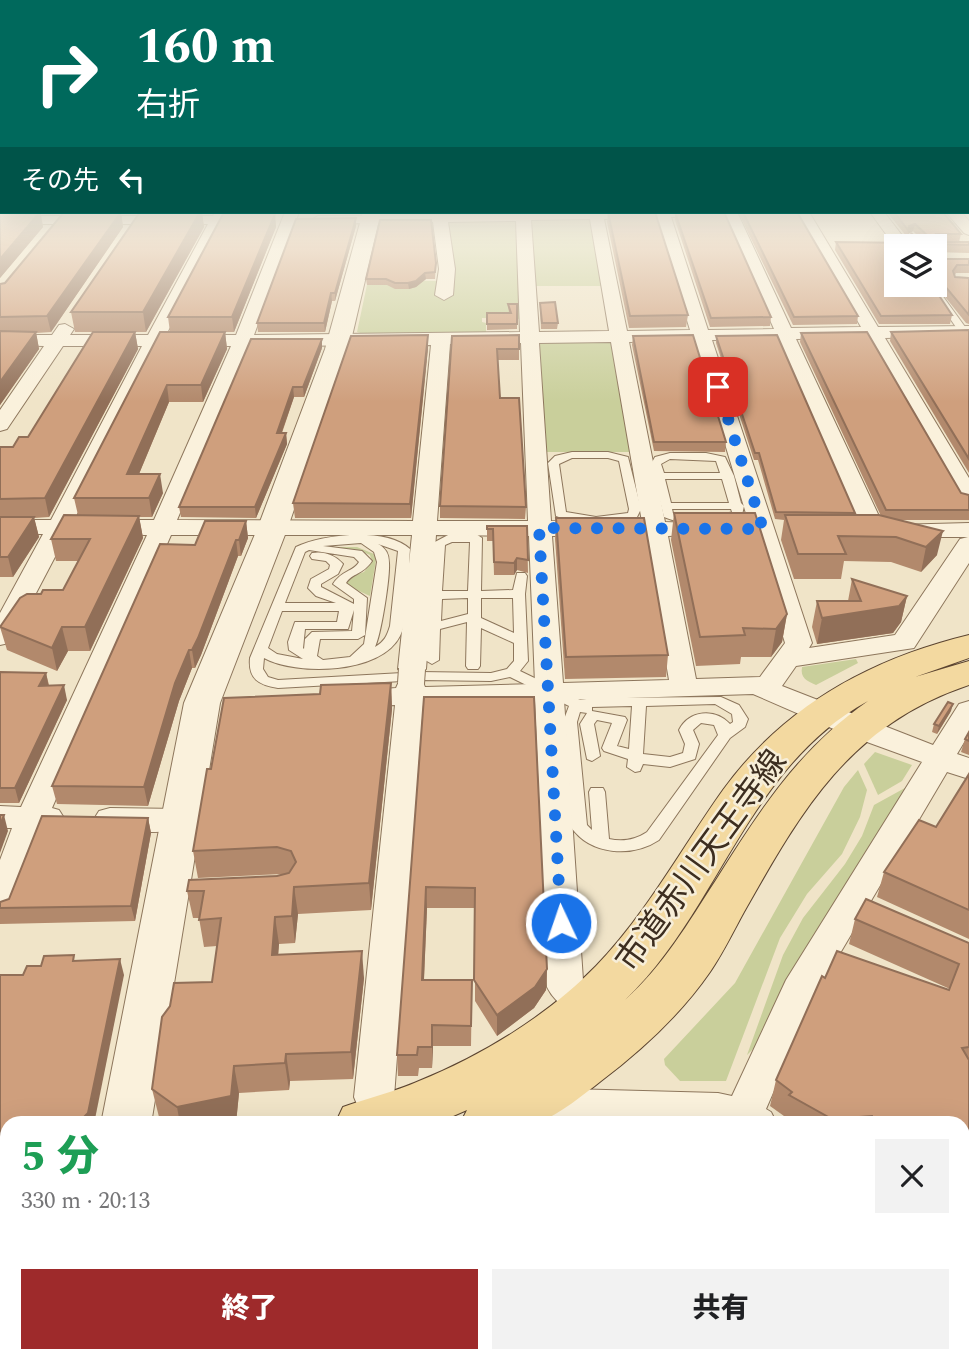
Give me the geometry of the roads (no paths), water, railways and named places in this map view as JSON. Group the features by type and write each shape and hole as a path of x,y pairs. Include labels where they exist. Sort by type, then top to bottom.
{"main road":[{"name":"市道赤川天王寺線","path":"505,1114 598,1053 665,991 691,961 785,804 814,766 838,720 903,667 969,646"},
{"name":"市道赤川天王寺線","path":"386,1116 459,1089 500,1068 533,1047 587,1002 637,954 765,764 803,725 873,714 916,691 969,672"}],"street":[{"path":"0,636 61,527 188,275"},
{"path":"0,904 32,818 162,528 243,341 268,275"},
{"path":"127,1116 180,820 228,702 273,527 339,341 356,275"},
{"path":"444,295 446,275"},
{"path":"526,275 565,988 587,1002"},
{"path":"607,275 618,337 660,522 684,687"},
{"path":"683,275 763,529 793,651"},
{"path":"758,275 873,529"},
{"path":"839,275 969,497"},
{"path":"0,425 76,313"},
{"path":"0,340 339,341 873,332 967,333"},
{"path":"373,1116 374,1084 416,677 441,339"},
{"path":"0,527 539,528 660,522 790,529"},
{"path":"846,529 969,530"},
{"path":"762,685 793,651 904,642 969,544"},
{"path":"228,702 416,677 548,692 762,685 838,720 955,764"},
{"path":"748,1116 799,990 864,909 955,764 969,710"},
{"path":"0,817 180,820"},
{"path":"167,894 201,892"},
{"path":"505,1114 718,1110 733,1116"}],"lane":[{"path":"940,297 967,333"},
{"path":"620,519 630,517 635,512 624,459 608,455 572,455 556,460 554,463 559,514 574,519 660,522 728,519 738,513 721,459 706,456 664,457 657,461 666,512 660,522"},
{"path":"657,472 687,480 727,472"},
{"path":"664,502 704,493 736,502"},
{"path":"664,502 736,502"},
{"path":"416,677 434,627 439,543 450,538 476,538 473,666"},
{"path":"261,650 273,659 324,663 354,660 382,651 394,636 404,549 391,541 327,540 300,550 261,650 256,673 262,681 278,684 420,676 491,677 512,672 521,662 521,576"},
{"path":"354,660 370,645 383,555 376,546 361,540"},
{"path":"300,550 337,564 334,571 314,582 314,588 342,601 346,607 343,626 300,625 295,642 296,650 324,663"},
{"path":"300,550 351,552 364,557 365,565 344,576 339,584 361,598 358,635 314,636 310,658"},
{"path":"436,595 519,594"},
{"path":"279,607 376,607"},
{"path":"434,627 474,618 521,641"},
{"path":"512,672 577,706 620,719 609,748"},
{"path":"706,699 730,705 738,712 741,720 740,724 724,736 653,836 646,843 617,845 601,843 586,835 579,827 570,722 577,706 593,702 706,699"},
{"path":"636,762 639,701"},
{"path":"601,715 588,719 591,752 609,748 636,762 670,763 690,756 692,744 686,730 688,723 702,718 719,720 723,725 724,736"},
{"path":"597,792 601,843"}]}
